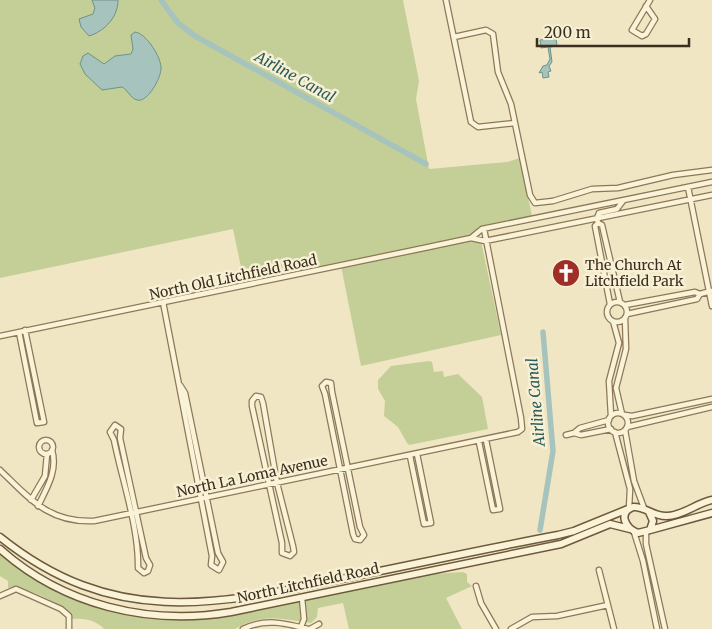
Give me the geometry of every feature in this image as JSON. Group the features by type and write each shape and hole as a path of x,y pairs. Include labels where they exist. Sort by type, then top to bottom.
{"main road":[{"path":"712,500 699,503 672,516 660,516 646,510 628,508 624,518 632,531 648,531 712,513"},
{"name":"North Litchfield Road","path":"0,538 50,574 103,596 149,605 188,607 254,598 558,535 574,531 628,508"},
{"path":"646,510 653,521 648,531"},
{"name":"North Litchfield Road","path":"0,549 33,575 61,590 99,605 136,613 167,616 208,615 302,598 561,544 576,540 610,524 632,531"}],"street":[{"path":"446,0 472,124 478,127 515,123"},
{"path":"646,6 654,15 655,21 646,34 640,36 632,30 646,6 650,0"},
{"path":"454,37 484,30 493,33 498,72 510,101 531,198 535,203 554,201 592,189 618,188 673,175 712,170"},
{"name":"North Old Litchfield Road","path":"0,336 471,238 484,229 712,182"},
{"path":"688,188 711,291 712,306"},
{"name":"North Old Litchfield Road","path":"471,238 485,241 597,220 712,195"},
{"path":"623,201 617,209 599,213 595,226 610,304 607,314 613,321 619,343 609,381 610,418 630,489 628,508"},
{"path":"597,220 602,225 620,302"},
{"path":"484,229 485,241"},
{"name":"North La Loma Avenue","path":"0,470 31,500 51,514 73,521 94,521 515,434 522,429 485,241"},
{"path":"610,304 620,302 625,305 695,292 700,294 711,291"},
{"path":"613,321 619,322 626,316 697,299 700,294"},
{"path":"163,302 180,386 181,406 212,556 211,565 214,569 219,570 223,562 218,553 185,393 180,386"},
{"path":"625,305 626,349 616,388 623,414 628,421 626,429 634,481 646,510"},
{"path":"19,332 37,423 44,422 25,330"},
{"path":"26,369 32,367"},
{"path":"326,382 331,383 334,388 332,392 338,422 360,527 364,535 360,540 353,536 349,507 322,386 326,382"},
{"path":"32,396 38,395"},
{"path":"256,396 261,397 263,403 268,438 285,520 294,552 290,556 282,553 278,521 252,406 252,401 256,396"},
{"path":"566,435 574,433 580,428 623,414 632,416 712,399"},
{"path":"574,433 581,435 626,429 712,407"},
{"path":"331,424 338,422"},
{"path":"114,426 121,429 120,438 126,466 143,547 150,565 148,571 144,573 138,568 137,548 130,514 110,432 114,426"},
{"path":"260,439 268,438"},
{"path":"479,442 493,510 500,509 486,440"},
{"path":"38,506 51,477 52,450 50,441 42,441 39,449 47,454"},
{"path":"189,447 196,446"},
{"path":"31,500 45,476 47,454 52,450"},
{"path":"410,456 424,524 431,522 417,454"},
{"path":"120,468 126,466"},
{"path":"486,477 493,475"},
{"path":"45,476 51,477"},
{"path":"417,491 425,490"},
{"path":"349,507 355,505"},
{"path":"278,521 285,520"},
{"path":"632,531 643,561 657,629"},
{"path":"648,531 646,544 665,629"},
{"path":"208,535 214,534"},
{"path":"137,548 143,547"},
{"path":"599,570 614,629"},
{"path":"476,586 481,603 496,629"},
{"path":"0,596 16,589 61,609 69,616 68,629"},
{"path":"301,627 304,619 302,598"},
{"path":"511,629 532,617 557,616 608,605"},
{"path":"243,629 260,623 276,621 309,629 318,624"}],"green space":[{"path":"0,0 403,0 419,81 416,99 429,169 507,162 520,158 532,216 478,227 501,335 361,366 341,266 245,286 233,229 0,278"},
{"path":"432,362 434,372 443,371 444,377 458,374 482,397 488,429 409,445 407,443 398,427 384,416 385,401 378,389 378,380 391,366"},
{"path":"0,554 24,572 79,601 109,610 156,619 200,619 420,575 463,572 467,574 467,582 472,586 446,598 462,629 349,629 343,603 318,608 317,617 311,623 272,618 254,621 235,629 104,629 90,620 73,619 69,613 44,597 24,590 8,588 8,581 0,576"}],"water":[{"path":"92,0 118,0 116,12 110,22 100,31 89,36 81,27 79,19 93,14 95,8"},
{"path":"135,32 148,41 161,64 156,83 149,94 141,100 135,99 122,87 102,90 85,74 80,64 83,56 88,53 104,64 115,56 131,54 133,49 131,35"},
{"path":"556,38 557,46 550,47 552,62 549,66 551,71 548,72 549,77 543,78 542,72 539,73 550,59 548,47 541,48 540,40"}],"waterway":[{"name":"Airline Canal","path":"161,0 178,23 195,36 426,164"},
{"name":"Airline Canal","path":"540,530 553,451 543,332"}],"place":[{"name":"The Church At Litchfield Park","path":"566,273"}]}
